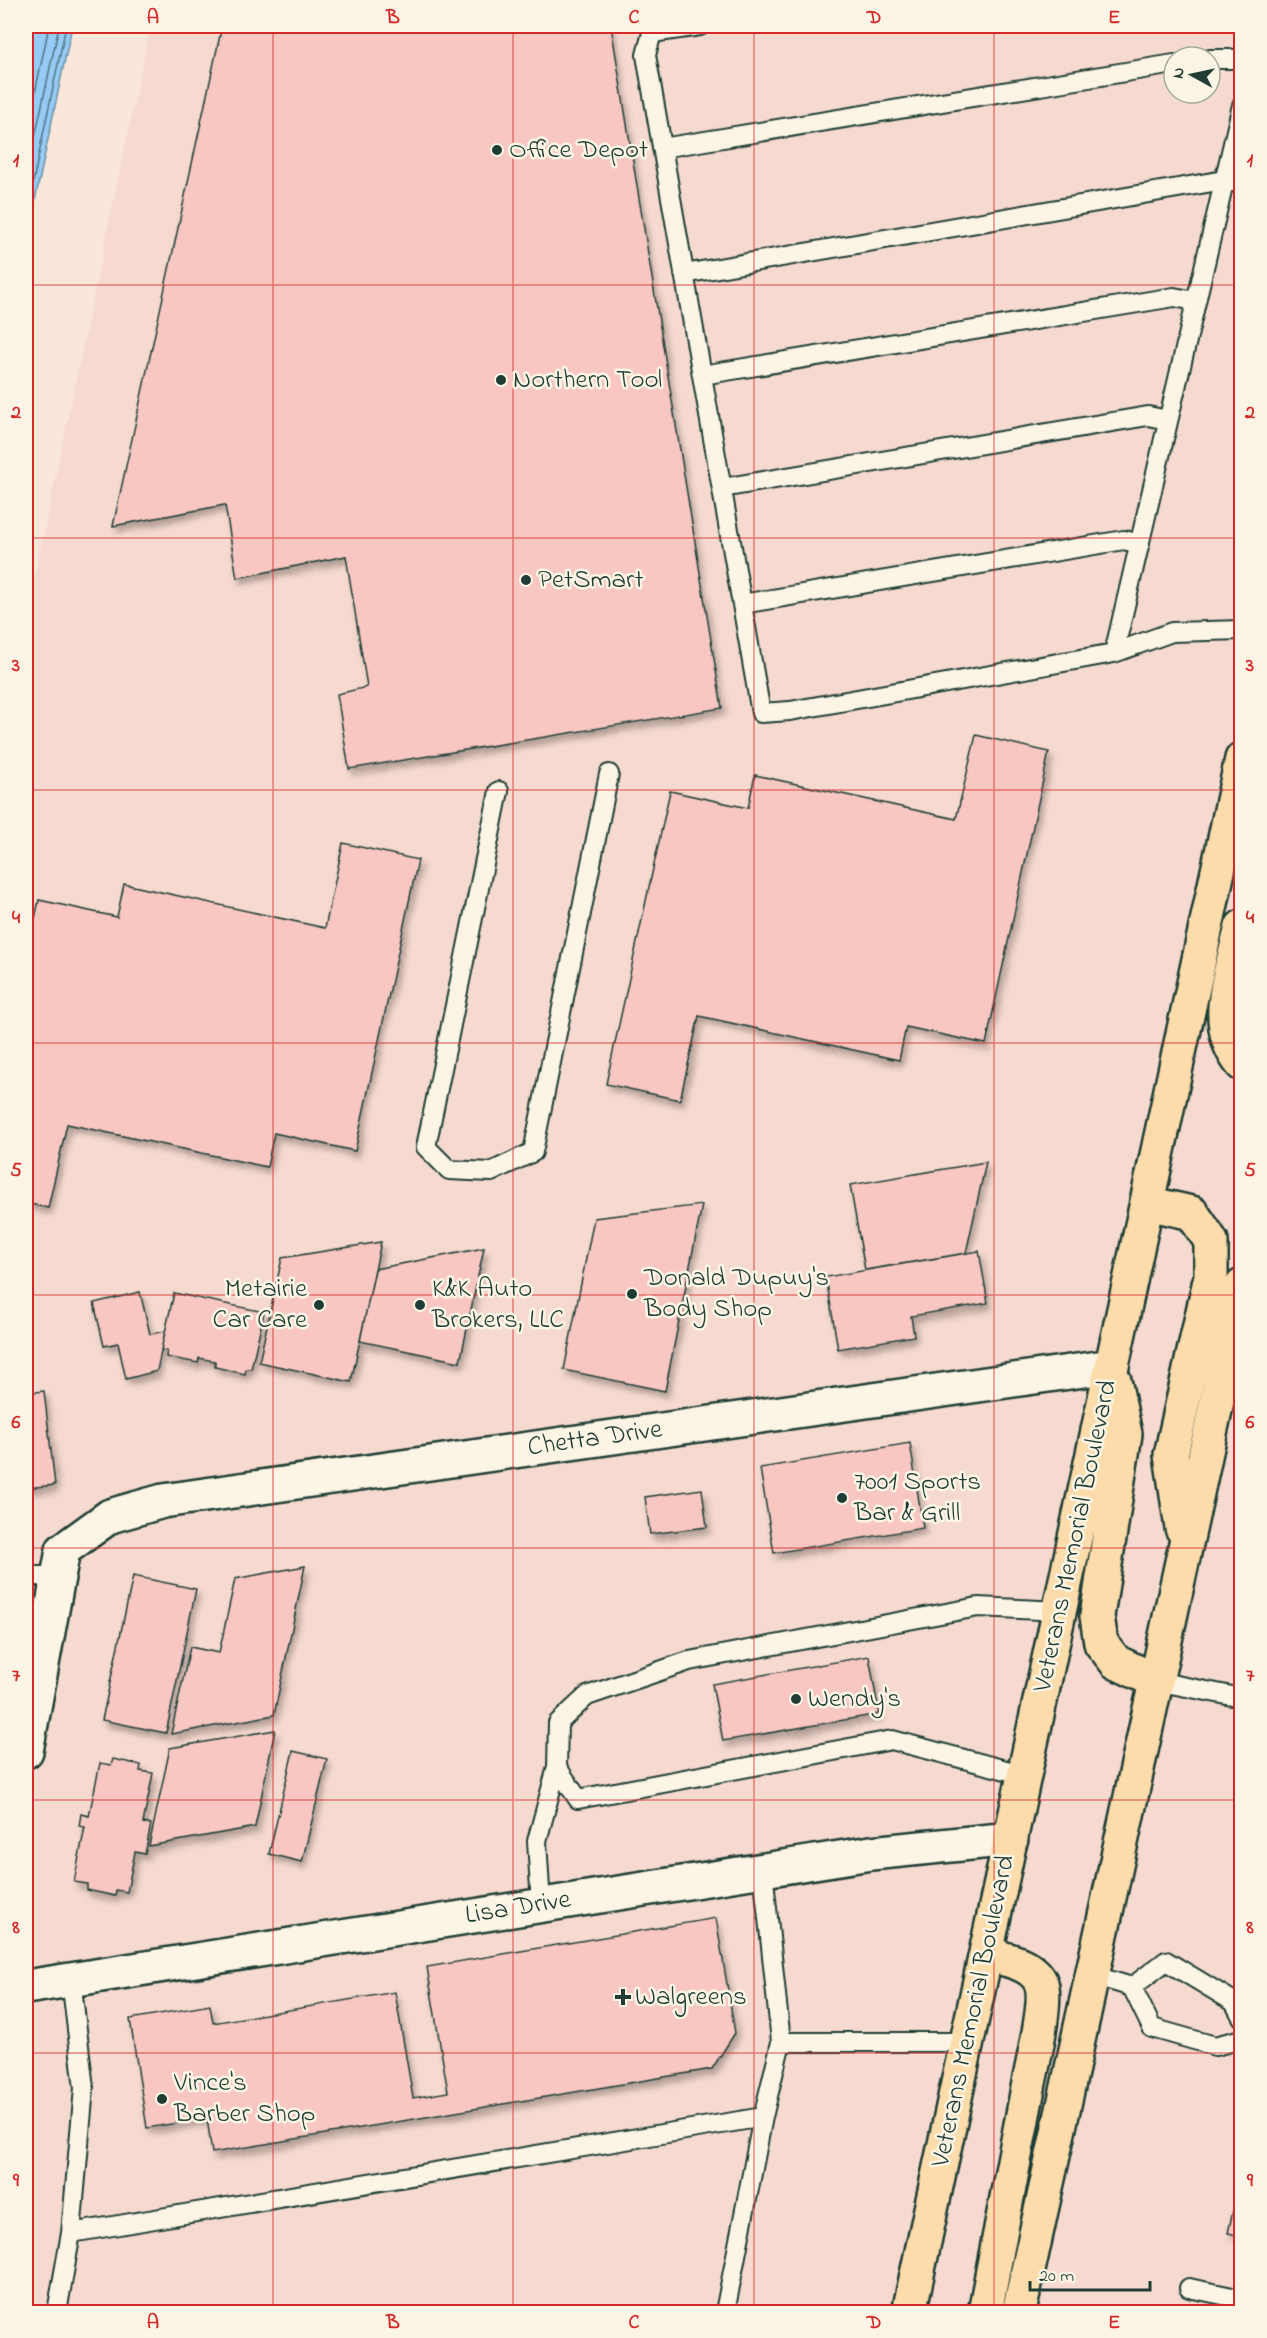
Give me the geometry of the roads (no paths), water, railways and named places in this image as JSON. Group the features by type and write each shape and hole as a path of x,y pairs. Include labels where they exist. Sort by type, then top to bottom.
{"main road":[{"name":"Veterans Memorial Boulevard","path":"909,2313 1242,759"},
{"path":"1242,927 1224,1010 1225,1030 1232,1053 1242,1064"},
{"path":"1147,1203 1192,1213 1211,1241 1211,1276 1171,1455 1185,1547"},
{"path":"1019,2313 1185,1547 1233,1368 1242,1286"},
{"path":"1112,1366 1125,1434 1097,1616 1101,1643 1116,1662 1156,1681"},
{"path":"985,2313 1036,2047 1042,1998 1041,1983 1032,1970 986,1954"}],"street":[{"name":"Chetta Drive","path":"26,1751 63,1550 110,1516 163,1501 1112,1366"},
{"name":"Lisa Drive","path":"26,1987 901,1849 1011,1839"}],"lane":[{"path":"700,26 652,33 646,55 761,713 790,711 1114,653 1172,632 1242,630"},
{"path":"1222,59 1242,59"},
{"path":"662,148 1162,66"},
{"path":"1114,653 1196,301 1233,182 1242,105"},
{"path":"684,274 1233,182"},
{"path":"702,375 1174,297 1196,301"},
{"path":"722,488 1148,416 1168,420"},
{"path":"742,604 1124,540 1140,544"},
{"path":"499,791 426,1147 450,1170 491,1172 533,1152 609,774"},
{"path":"26,1576 58,1576"},
{"path":"541,1905 537,1841 557,1767 558,1723 587,1696 689,1661 978,1607 1060,1611"},
{"path":"1156,1681 1242,1698"},
{"path":"557,1767 578,1799 892,1740 1025,1775"},
{"path":"725,2313 763,2117 781,2042 763,1870"},
{"path":"1132,1987 1166,1961 1234,2002 1242,2017"},
{"path":"1092,1975 1132,1987 1152,2028 1215,2046 1242,2039"},
{"path":"57,2313 71,2233 84,2088 71,1979"},
{"path":"781,2042 968,2042"},
{"path":"71,2233 763,2117"},
{"path":"1189,2288 1242,2299"}],"water":[{"path":"26,26 72,26 26,243"}],"place":[{"name":"Office Depot","path":"497,150"},
{"name":"Northern Tool","path":"501,380"},
{"name":"PetSmart","path":"526,580"},
{"name":"Donald Dupuy's Body Shop","path":"632,1294"},
{"name":"Metairie Car Care","path":"319,1305"},
{"name":"K&K Auto Brokers, LLC","path":"420,1305"},
{"name":"7001 Sports Bar & Grill","path":"842,1498"},
{"name":"Wendy's","path":"796,1699"},
{"name":"Walgreens","path":"623,1997"},
{"name":"Vince's Barber Shop","path":"162,2099"}]}
